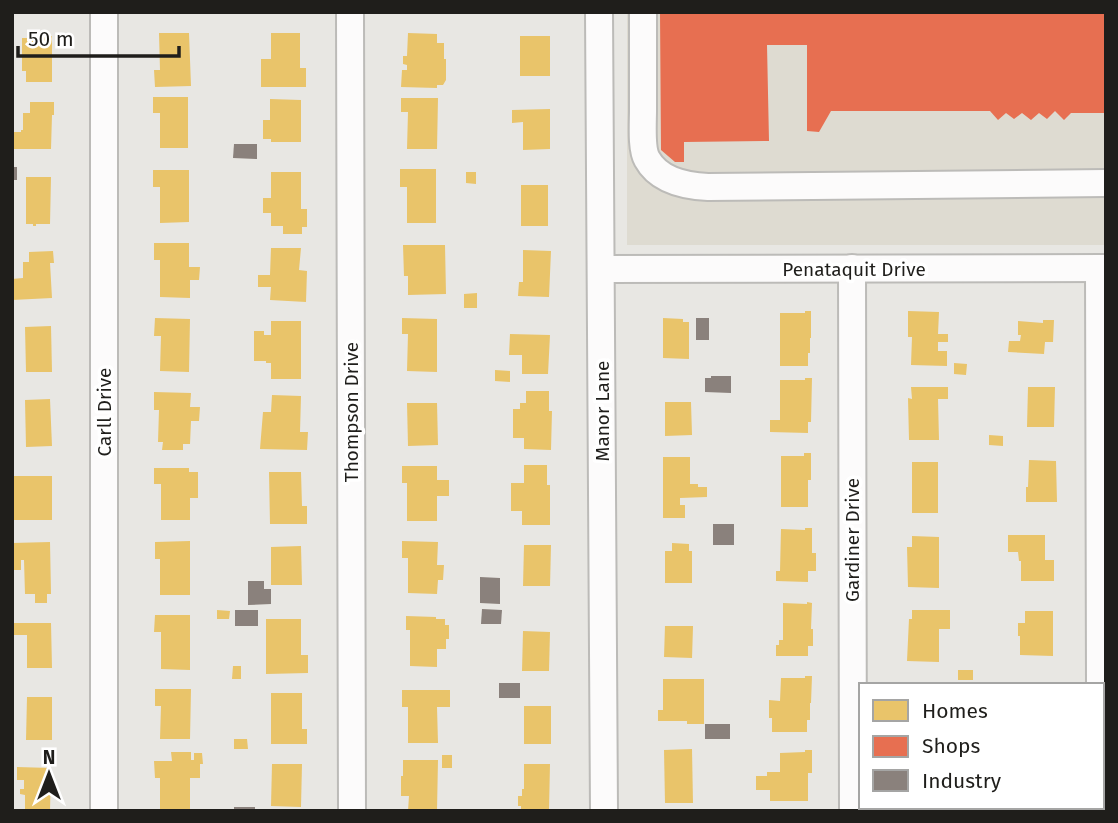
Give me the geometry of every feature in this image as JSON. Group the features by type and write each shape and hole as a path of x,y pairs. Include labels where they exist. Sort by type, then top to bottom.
{"street":[{"name":"Carll Drive","path":"104,12 104,811"},
{"name":"Thompson Drive","path":"350,12 352,811"},
{"name":"Manor Lane","path":"599,12 604,811"},
{"path":"643,12 645,158 658,173 676,182 708,187 1106,183"},
{"name":"Gardiner Drive","path":"852,268 853,811"},
{"name":"Penataquit Drive","path":"601,269 1102,268"},
{"path":"1100,683 1102,268"}],"shaded area":[{"path":"627,12 1106,12 1106,245 627,245"}],"building: Homes":[{"path":"159,33 189,33 191,86 155,87 154,70 160,70"},
{"path":"271,33 300,33 300,68 306,68 306,87 261,87 261,59 271,59"},
{"path":"408,33 437,34 437,43 444,43 446,80 443,85 437,85 437,88 401,87 402,70 407,70 407,65 403,64 403,56 407,56"},
{"path":"52,36 52,82 26,82 26,71 22,71 22,38"},
{"path":"520,36 550,36 550,76 520,76"},
{"path":"153,97 188,97 188,148 160,148 160,113 153,113"},
{"path":"401,98 438,98 437,149 407,149 408,112 401,112"},
{"path":"270,99 301,100 301,142 271,142 271,139 263,139 263,120 270,120"},
{"path":"30,102 54,102 51,149 12,149 12,132 23,130 23,113 30,113"},
{"path":"550,109 550,149 523,150 523,122 512,123 512,110"},
{"path":"400,169 436,169 436,223 407,223 407,187 400,187"},
{"path":"153,170 189,170 189,222 160,223 160,187 153,187"},
{"path":"271,172 301,172 301,209 307,209 307,227 302,227 302,234 283,234 283,226 271,226 271,213 263,213 263,198 271,198"},
{"path":"466,172 476,172 476,184 466,183"},
{"path":"26,177 51,177 50,224 26,224"},
{"path":"521,185 548,185 548,226 521,226"},
{"path":"154,243 189,243 189,267 200,267 199,280 190,280 190,298 160,297 160,260 154,260"},
{"path":"403,245 445,245 446,294 408,295"},
{"path":"271,248 301,248 299,270 307,271 306,302 270,300 271,287 258,287 258,275 270,275"},
{"path":"523,250 551,251 549,297 518,296 519,282 523,282"},
{"path":"53,251 54,263 50,263 52,298 12,300 12,279 23,278 23,262 29,262 29,252"},
{"path":"477,293 477,308 464,308 464,294"},
{"path":"811,311 808,366 780,366 780,313"},
{"path":"908,311 939,312 938,334 948,334 948,342 938,342 938,351 947,351 947,366 911,365 912,337 908,337"},
{"path":"155,318 190,319 189,372 160,371 161,336 154,336"},
{"path":"402,318 437,319 437,372 407,371 408,334 402,334"},
{"path":"663,318 689,322 689,359 663,358"},
{"path":"1043,320 1054,320 1053,342 1045,342 1044,354 1008,352 1009,341 1020,341 1018,321 1043,323"},
{"path":"271,321 301,321 301,379 271,379 271,363 254,361 254,331 264,331 264,335 271,335"},
{"path":"51,326 52,372 26,372 25,327"},
{"path":"510,334 550,335 548,374 522,374 522,355 509,355"},
{"path":"954,363 967,364 966,375 954,374"},
{"path":"495,370 510,371 510,382 495,381"},
{"path":"812,378 811,422 808,422 808,433 770,432 770,420 780,420 780,380"},
{"path":"911,387 948,387 948,399 938,399 939,440 909,440 908,398 912,399"},
{"path":"1028,387 1055,387 1054,427 1027,427"},
{"path":"526,391 549,391 549,411 552,411 551,450 524,449 524,438 513,438 513,409 520,409 520,403 526,403"},
{"path":"154,392 191,393 190,407 200,407 199,421 191,421 190,444 183,444 183,450 162,450 163,442 158,442 159,410 154,410"},
{"path":"272,395 301,396 300,432 308,432 307,450 260,449 263,412 271,412"},
{"path":"50,399 52,446 26,447 25,400"},
{"path":"665,402 691,402 692,435 665,436"},
{"path":"407,403 437,403 438,445 408,446"},
{"path":"989,435 1003,436 1003,446 989,445"},
{"path":"804,453 811,453 808,507 781,507 781,456 804,456"},
{"path":"663,457 690,457 690,484 707,487 707,497 680,498 680,505 685,505 685,518 663,518"},
{"path":"1029,460 1056,461 1057,502 1026,502"},
{"path":"912,462 938,462 938,513 912,513"},
{"path":"524,465 547,465 550,525 522,525 522,511 511,511 511,483 524,483"},
{"path":"402,466 437,466 437,480 449,480 449,496 437,496 437,521 407,521 407,483 402,483"},
{"path":"154,468 189,468 189,472 198,472 198,498 190,498 190,520 161,520 161,484 154,484"},
{"path":"269,472 301,472 302,506 307,506 307,524 270,524"},
{"path":"13,476 52,476 52,520 14,520"},
{"path":"812,528 812,553 816,553 816,571 808,571 808,582 776,581 776,571 780,571 781,529"},
{"path":"1008,535 1045,535 1045,560 1054,560 1054,581 1021,581 1021,561 1018,552 1008,552"},
{"path":"912,536 939,537 939,588 908,587 907,547 912,547"},
{"path":"190,541 190,595 160,595 160,559 155,559 155,542"},
{"path":"402,541 438,542 437,565 444,565 443,580 438,580 437,594 408,593 408,558 402,558"},
{"path":"50,542 51,594 47,594 47,603 35,603 35,594 25,594 24,560 21,560 21,570 12,570 12,543"},
{"path":"672,543 689,544 689,551 692,551 692,583 665,583 665,551 672,551"},
{"path":"524,545 551,545 550,586 523,586"},
{"path":"301,546 302,585 271,585 271,547"},
{"path":"783,603 812,603 813,629 813,646 808,646 808,656 776,656 776,645 779,645 779,640 783,640"},
{"path":"217,610 230,611 229,619 217,619"},
{"path":"912,610 950,610 950,629 939,629 939,662 907,661 909,619 912,619"},
{"path":"1025,611 1053,611 1053,656 1020,655 1018,623 1025,623"},
{"path":"155,615 190,615 190,670 161,669 161,632 154,632"},
{"path":"406,616 436,617 445,619 445,625 449,625 446,649 437,649 437,667 410,666 410,630 406,630"},
{"path":"266,619 301,619 301,655 308,655 308,673 266,674"},
{"path":"12,623 51,623 52,668 27,668 27,635 12,635"},
{"path":"665,626 693,626 692,658 664,657"},
{"path":"523,631 550,632 549,671 522,671"},
{"path":"233,666 241,666 241,679 232,679"},
{"path":"958,670 973,670 973,680 958,680"},
{"path":"812,676 807,732 772,732 769,700 780,701 781,678"},
{"path":"663,679 704,679 704,724 658,721 658,710 663,710"},
{"path":"155,689 191,689 190,739 160,739 161,706 155,706"},
{"path":"402,690 450,690 450,707 437,707 438,743 408,743 408,707 402,707"},
{"path":"271,693 302,693 302,729 307,729 307,744 271,744"},
{"path":"27,697 52,697 52,740 26,740"},
{"path":"524,706 551,706 551,744 524,744"},
{"path":"234,739 247,739 248,749 234,749"},
{"path":"692,749 693,803 665,803 664,750"},
{"path":"812,750 812,773 808,773 808,801 770,801 770,790 756,790 756,776 767,776 767,772 780,772 780,753"},
{"path":"171,752 191,752 191,760 194,760 194,753 202,753 200,778 190,778 190,811 160,811 160,778 155,778 154,761 172,761"},
{"path":"442,755 452,755 452,768 442,768"},
{"path":"403,760 438,760 437,811 408,811 409,796 401,796"},
{"path":"272,764 302,764 301,807 271,806"},
{"path":"524,764 550,764 549,811 521,811 521,806 518,806 518,796 522,796 524,789"},
{"path":"17,767 51,768 50,811 25,811 25,795 20,794 20,789 24,789 24,780 17,780"}],"building: Shops":[{"path":"660,12 1106,12 1106,113 1071,113 1064,120 1055,111 1047,119 1039,113 1031,120 1022,113 1014,119 1006,113 998,120 990,111 831,111 819,132 807,131 807,45 767,45 769,141 684,142 684,162 675,162 661,150"}],"building: Industry":[{"path":"234,144 257,144 257,159 233,158"},
{"path":"12,167 17,167 17,180 12,180"},
{"path":"696,318 709,318 709,340 696,340"},
{"path":"731,376 731,393 705,392 705,378"},
{"path":"713,524 734,524 734,545 713,545"},
{"path":"480,577 500,578 500,604 480,603"},
{"path":"248,581 264,581 264,589 271,589 271,604 248,605"},
{"path":"482,609 502,610 501,624 481,624"},
{"path":"235,610 258,610 258,626 235,626"},
{"path":"499,683 520,683 520,698 499,698"},
{"path":"705,724 730,724 730,739 705,739"},
{"path":"234,807 255,807 255,811 234,811"}]}
